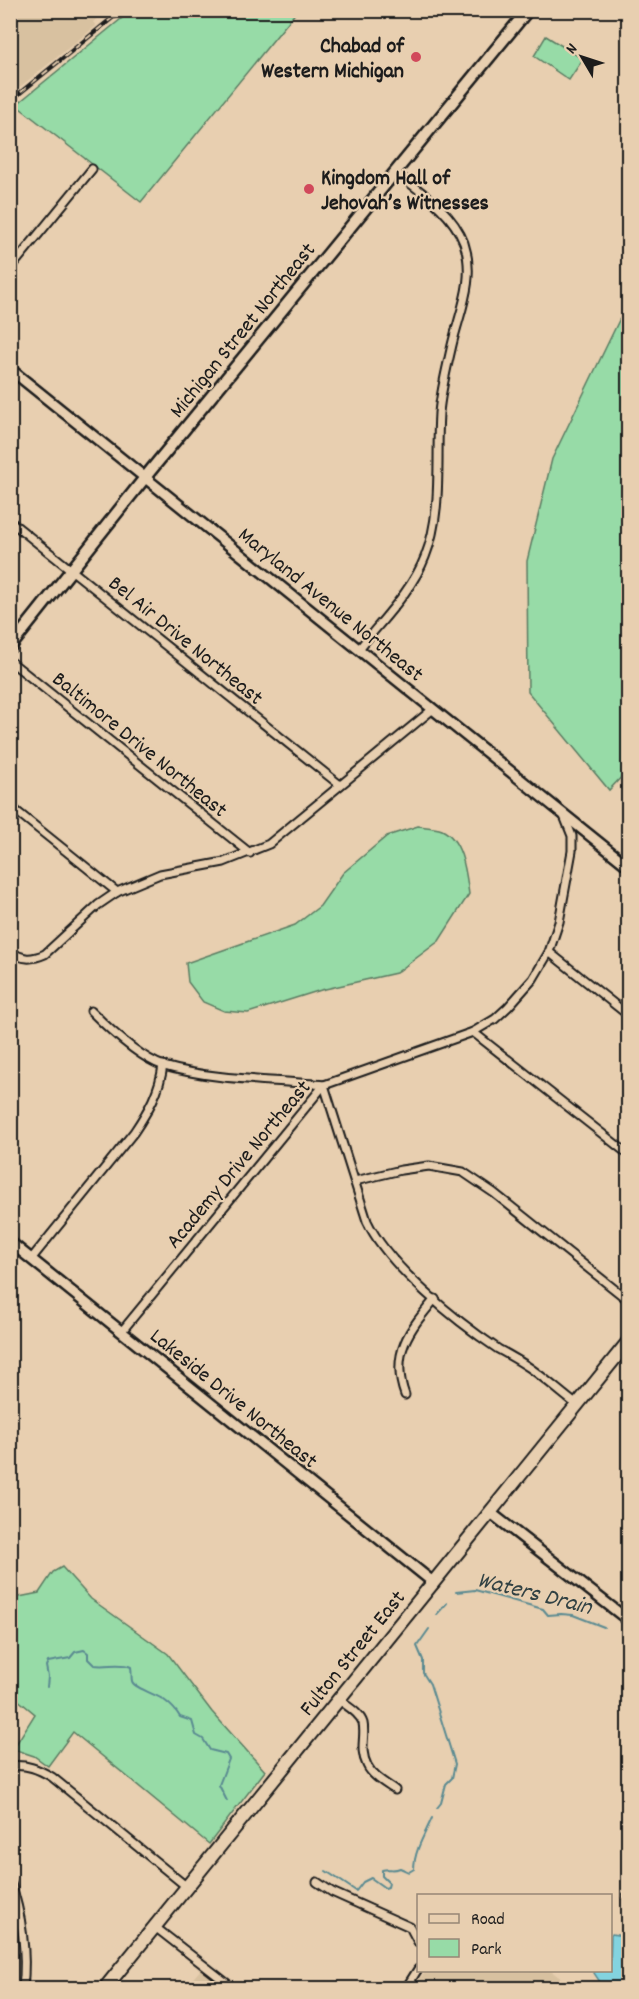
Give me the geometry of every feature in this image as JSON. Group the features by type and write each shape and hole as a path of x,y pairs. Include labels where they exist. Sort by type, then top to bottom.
{"main road":[{"name":"Michigan Street Northeast","path":"10,647 145,478 528,10"},
{"name":"Fulton Street East","path":"105,1989 628,1342"}],"street":[{"path":"10,269 92,169"},
{"path":"358,649 413,580 430,542 436,504 440,409 447,365 470,273 464,244 451,220 437,205 395,172"},
{"name":"Maryland Avenue Northeast","path":"10,369 628,866"},
{"name":"Bel Air Drive Northeast","path":"10,521 340,785"},
{"name":"Baltimore Drive Northeast","path":"10,661 250,853"},
{"path":"10,951 21,958 36,958 45,954 98,905 117,892 160,874 224,862 269,844 433,709"},
{"path":"10,806 117,892"},
{"name":"Academy Drive Northeast","path":"122,1331 324,1085 473,1032 495,1019 533,979 549,952 559,922 572,851 572,836 563,815"},
{"path":"549,952 628,1015"},
{"path":"91,1011 110,1030 139,1052 163,1065 215,1075 324,1085 367,1221 374,1235 400,1267 435,1299 497,1348 530,1368 577,1406"},
{"path":"473,1032 628,1154"},
{"path":"32,1258 134,1132 158,1091 163,1065"},
{"path":"355,1181 429,1166 463,1172 494,1193 628,1300"},
{"name":"Lakeside Drive Northeast","path":"10,1242 435,1583"},
{"path":"405,1395 399,1374 400,1355 411,1330 435,1299"},
{"path":"490,1513 628,1620"},
{"path":"339,1700 353,1710 363,1722 363,1754 368,1767 374,1775 395,1790"},
{"path":"10,1766 22,1764 52,1777 187,1887"},
{"path":"317,1882 332,1892 410,1927 417,1940"},
{"path":"11,1884 21,1931 23,1989"},
{"path":"155,1927 233,1989"},
{"path":"406,1989 417,1971"}],"shaded area":[{"path":"11,10 106,11 93,22 96,26 11,94"},
{"path":"201,1969 225,1988 185,1988"},
{"path":"425,1972 552,1972 574,1988 412,1988"}],"green space":[{"path":"132,10 297,11 141,202 16,105"},
{"path":"546,36 583,59 569,80 534,56"},
{"path":"628,308 628,770 609,790 528,692 527,561 552,459 623,312"},
{"path":"418,826 442,830 455,841 462,858 469,894 439,941 396,973 321,990 248,1013 224,1011 203,1002 188,982 186,963 295,925 320,906 343,873 387,836"},
{"path":"62,1567 91,1599 168,1654 212,1712 265,1771 209,1844 73,1732 48,1766 34,1756 13,1749 35,1714 11,1694 11,1597 39,1593 53,1572"}],"water":[{"path":"612,1934 622,1936 628,1947 628,1988 604,1988 594,1973 612,1972"}],"waterway":[{"name":"Waters Drain","path":"456,1592 475,1590 543,1609 548,1615 573,1615 604,1627"},
{"name":"Waters Drain","path":"437,1614 447,1603"},
{"name":"Waters Drain","path":"429,1629 417,1646 423,1660 423,1673 430,1684 455,1764 452,1778 446,1784 441,1803 437,1808"},
{"name":"Waters Drain","path":"47,1687 46,1666 48,1662 70,1658 75,1652 84,1650 94,1665 131,1667 133,1684 164,1700 180,1717 192,1721 196,1735 203,1739 210,1750 226,1754 229,1759 219,1785 227,1801"},
{"name":"Waters Drain","path":"326,1871 356,1891 363,1882 371,1878 385,1888 388,1887 389,1883 382,1876 382,1870 400,1868 409,1872 414,1869 418,1849 432,1818"}],"railway":[{"path":"10,101 122,10"}],"place":[{"name":"Chabad of Western Michigan","path":"416,57"},
{"name":"Kingdom Hall of Jehovah’s Witnesses","path":"309,189"}]}
